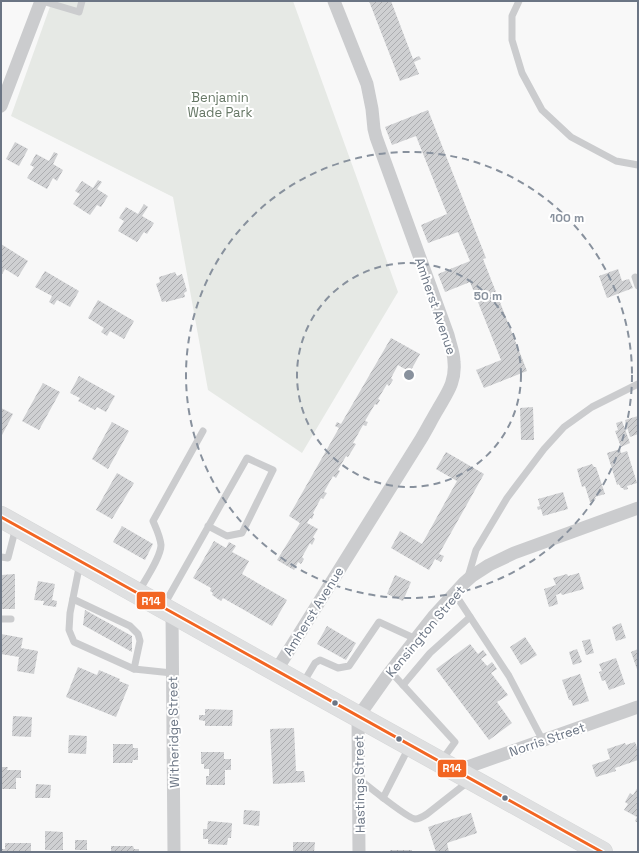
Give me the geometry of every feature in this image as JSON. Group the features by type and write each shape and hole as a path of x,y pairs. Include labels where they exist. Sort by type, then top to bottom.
{"main road":[{"path":"9,521 602,852"}],"street":[{"path":"1,106 42,1"},
{"name":"Amherst Avenue","path":"276,671 421,439 452,384 454,370 453,353 448,335 376,137 367,84 334,1"},
{"name":"Kensington Street","path":"358,717 390,672 433,617 476,573 514,553 638,508"},
{"name":"Witheridge Street","path":"167,610 172,673 174,852"},
{"name":"Norris Street","path":"456,771 638,707"},
{"name":"Hastings Street","path":"358,717 359,852"}],"lane":[{"path":"42,1 79,12 82,1"},
{"path":"519,1 512,16 512,40 522,73 542,110 571,137 616,161 638,165"},
{"path":"634,277 638,286"},
{"path":"467,581 476,550 507,498 544,449 564,427 592,407 638,384"},
{"path":"138,593 156,561 161,547 160,538 153,520 203,431"},
{"path":"167,610 208,526 247,458 273,470 242,533 227,536 208,526"},
{"path":"1,558 8,558 9,521"},
{"path":"80,561 70,613 69,630 74,642 134,670 172,673"},
{"path":"455,594 509,676 543,741"},
{"path":"73,599 130,626 138,634 140,641 134,670"},
{"path":"403,685 430,653 470,617"},
{"path":"1,619 11,619"},
{"path":"302,685 316,663 320,660 338,668 349,666 379,622 416,639"},
{"path":"359,779 383,798 415,819 427,814 456,771 455,742 390,672"},
{"path":"383,798 410,745"}],"green space":[{"name":"Benjamin Wade Park","path":"52,1 293,1 398,292 302,453 208,390 173,197 11,116"}],"building":[{"path":"369,1 391,1 413,59 419,56 421,59 414,62 419,74 400,81"},
{"path":"428,110 486,258 483,259 527,371 484,388 476,370 501,360 470,282 445,292 438,274 470,261 458,232 428,243 421,225 447,214 416,136 392,145 385,127"},
{"path":"15,142 28,149 19,166 6,159"},
{"path":"54,152 58,154 53,164 63,170 57,181 53,178 47,189 27,178 34,167 30,165 36,154 49,161"},
{"path":"98,180 102,182 97,189 108,196 101,207 97,205 90,215 73,204 80,194 75,191 82,181 93,188"},
{"path":"144,204 148,207 142,216 154,223 147,234 144,232 137,242 118,231 124,221 119,218 126,207 138,214"},
{"path":"1,244 28,261 18,277 5,269 1,276"},
{"path":"618,269 622,281 629,279 633,288 607,298 599,276"},
{"path":"45,271 79,291 70,307 57,300 54,305 49,302 52,296 35,287"},
{"path":"175,272 177,276 182,274 187,291 184,293 185,297 162,302 156,284 160,282 159,277"},
{"path":"98,300 134,321 124,339 110,331 107,336 101,332 104,328 88,318"},
{"path":"391,338 420,354 410,372 398,365 391,378 393,380 389,386 387,384 378,399 380,400 377,405 375,404 365,421 368,422 366,426 363,425 353,443 356,444 348,457 346,456 338,470 340,471 336,478 333,476 324,492 327,493 323,499 321,498 313,513 312,519 310,518 307,523 318,529 313,537 315,539 312,545 310,543 302,557 304,559 301,564 298,562 294,570 277,560 300,523 289,516 339,428 335,426 337,422 341,424"},
{"path":"79,376 115,396 106,412 97,407 95,410 78,401 80,398 70,393"},
{"path":"43,383 60,392 39,430 22,421"},
{"path":"533,407 534,440 521,440 520,408"},
{"path":"1,408 13,414 1,437"},
{"path":"638,416 638,434 630,437 625,420"},
{"path":"622,421 630,443 621,447 615,431 618,430 616,423"},
{"path":"112,422 129,431 108,469 92,459"},
{"path":"620,449 621,453 627,451 637,483 627,486 628,489 624,490 619,484 617,485 607,453"},
{"path":"446,452 484,474 439,554 444,556 441,562 435,559 429,570 391,548 400,531 422,544 457,481 436,469"},
{"path":"592,464 596,467 605,494 595,497 596,499 590,502 585,486 582,487 577,469"},
{"path":"117,473 134,483 112,519 96,510"},
{"path":"563,492 568,509 543,516 541,509 538,510 537,507 540,506 538,499"},
{"path":"122,526 153,544 145,560 113,542"},
{"path":"214,541 226,548 229,542 236,546 232,552 249,561 242,574 287,600 272,626 223,598 221,601 212,595 213,593 210,591 211,588 193,578"},
{"path":"579,573 584,589 562,595 561,593 556,595 558,604 549,607 544,589 556,585 553,578 567,574 568,576"},
{"path":"15,574 15,609 1,609 1,575"},
{"path":"395,575 411,582 403,601 387,594"},
{"path":"38,581 55,584 52,600 57,601 56,607 43,605 44,601 34,600"},
{"path":"85,610 132,636 132,652 83,625"},
{"path":"621,623 626,638 616,641 612,627"},
{"path":"327,626 356,643 346,660 317,644"},
{"path":"1,634 23,638 21,648 38,651 34,674 17,671 19,657 1,654"},
{"path":"525,637 537,655 521,665 510,647"},
{"path":"590,639 594,653 586,655 582,641"},
{"path":"470,644 478,654 483,650 487,655 481,659 487,666 492,662 497,669 491,673 508,695 497,702 512,723 489,740 436,669"},
{"path":"577,649 582,662 573,665 569,652"},
{"path":"638,649 638,672 631,652"},
{"path":"616,658 625,684 609,690 605,680 602,681 599,672 602,671 599,664"},
{"path":"78,667 97,675 99,670 120,679 119,681 129,685 116,717 66,697"},
{"path":"580,674 589,701 573,706 571,700 569,700 562,680"},
{"path":"205,709 233,710 232,726 205,726 205,721 199,720 199,715 205,715"},
{"path":"13,716 32,717 31,737 12,736"},
{"path":"294,728 296,771 304,771 305,782 273,784 270,729"},
{"path":"69,735 87,736 86,754 68,753"},
{"path":"635,742 638,750 638,760 615,768 616,771 596,777 592,765 610,759 607,749 625,743 626,745"},
{"path":"113,744 133,744 133,748 138,748 138,760 133,760 132,763 113,763"},
{"path":"201,752 224,752 224,759 231,759 231,770 225,770 225,785 206,785 206,776 209,776 209,769 204,769 204,764 201,764"},
{"path":"1,767 8,767 7,770 21,770 21,778 16,778 16,789 1,789"},
{"path":"36,784 51,785 50,798 35,798"},
{"path":"638,787 638,823 635,821 637,817 624,810 628,804 625,802 630,793 633,795"},
{"path":"244,810 260,811 259,826 243,824"},
{"path":"471,813 477,833 447,843 449,852 436,852 428,827"},
{"path":"208,821 232,823 231,838 228,838 227,845 208,844 208,839 203,839 203,829 207,829"},
{"path":"45,831 63,832 63,850 45,850"},
{"path":"75,840 87,840 87,850 75,850"},
{"path":"293,842 315,842 314,852 293,851"},
{"path":"5,843 31,843 31,852 2,852 2,849 5,849"},
{"path":"111,846 133,846 134,849 139,849 139,852 111,852"},
{"path":"390,850 412,850 412,852 390,852"}],"transit line":[{"name":"R14","path":"1,517 602,852"}]}
